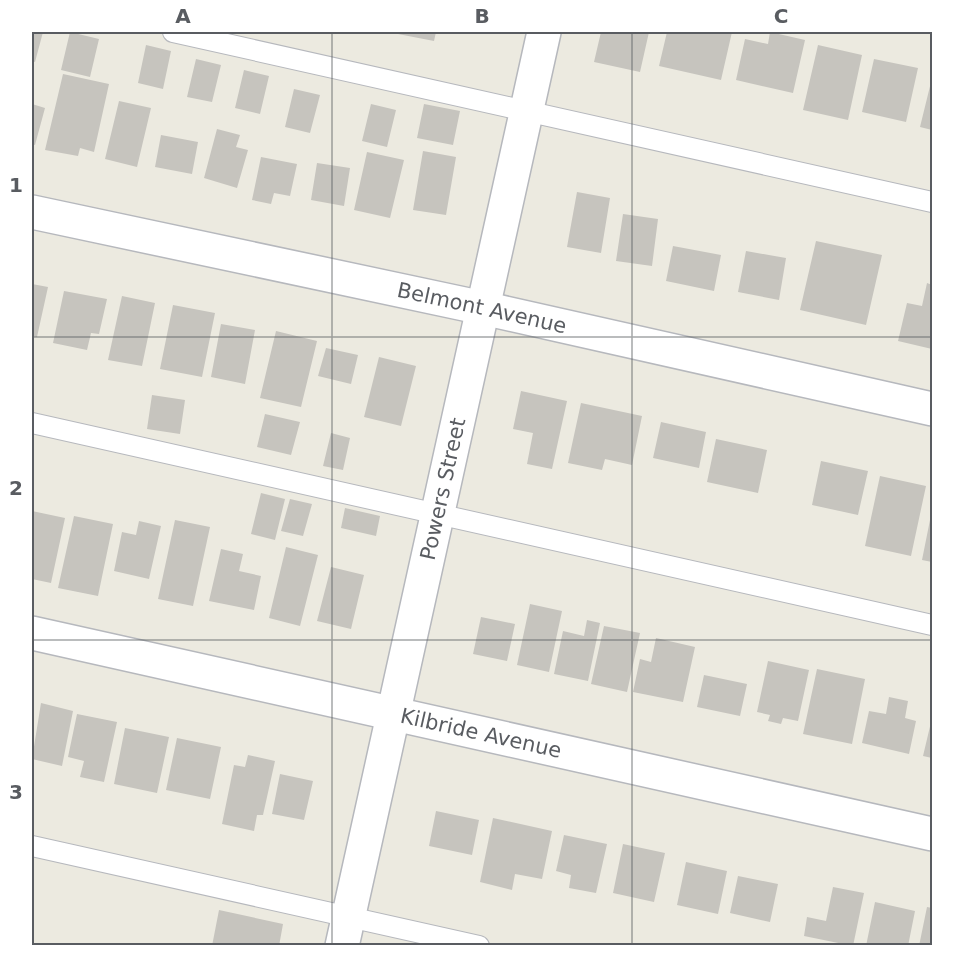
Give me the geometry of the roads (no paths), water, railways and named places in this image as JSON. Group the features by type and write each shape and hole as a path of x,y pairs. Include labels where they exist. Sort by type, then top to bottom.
{"street":[{"name":"Powers Street","path":"345,931 544,32"},
{"name":"Belmont Avenue","path":"32,212 483,308 933,410"},
{"name":"Kilbride Avenue","path":"32,633 933,834"}],"lane":[{"path":"173,32 933,202"},
{"path":"32,423 933,625"},
{"path":"32,846 345,931 479,945"}]}
